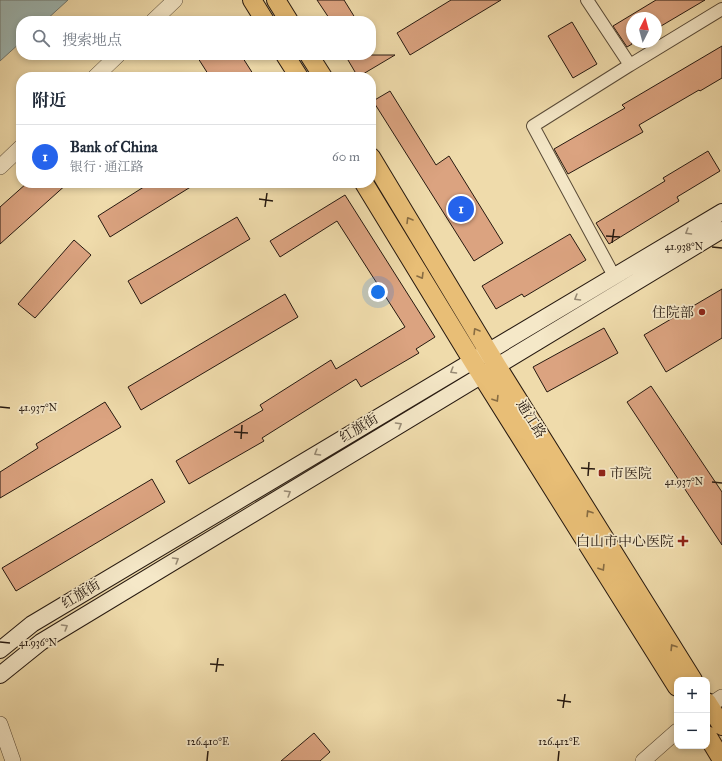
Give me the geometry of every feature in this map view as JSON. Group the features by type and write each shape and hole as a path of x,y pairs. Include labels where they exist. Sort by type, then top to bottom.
{"main road":[{"path":"252,0 262,16"},
{"path":"276,0 286,16"},
{"path":"289,60 296,72"},
{"path":"312,60 320,72"},
{"name":"通江路","path":"376,165 493,359 691,677"},
{"name":"通江路","path":"367,188 481,375 674,682"},
{"name":"红旗街","path":"0,650 32,624 472,360 493,359 614,276 722,212"},
{"path":"0,675 41,642 481,375 493,359 722,230"},
{"path":"711,703 722,726"},
{"path":"710,740 722,760"}],"street":[{"path":"158,16 175,0"},
{"path":"587,0 630,65"},
{"path":"614,276 533,126 630,65 722,10"},
{"path":"100,72 113,60"},
{"path":"0,167 16,152"},
{"path":"0,724 13,761"},
{"path":"643,761 674,734"}],"water":[{"path":"0,0 68,0 50,16 16,16 16,47 0,61"}],"building":[{"path":"317,0 344,0 354,16 328,16"},
{"path":"451,0 501,0 410,55 397,33"},
{"path":"656,0 705,0 662,25 662,12 636,12"},
{"path":"626,18 626,46 613,26"},
{"path":"572,22 597,64 573,78 548,36"},
{"path":"722,46 722,78 639,125 643,132 568,174 554,149 625,108 622,105"},
{"path":"376,55 395,55 366,72 355,72 348,60 376,60"},
{"path":"199,60 244,60 252,72 207,72"},
{"path":"390,91 436,165 449,156 503,243 474,261 376,106 376,99"},
{"path":"708,151 720,171 677,197 679,201 609,244 596,223 665,181 663,178"},
{"path":"21,188 62,188 0,244 0,207"},
{"path":"142,188 189,188 110,237 98,216"},
{"path":"345,195 435,337 416,349 419,353 361,387 356,379 262,438 264,441 189,484 176,461 263,410 260,405 331,360 336,369 405,327 337,221 280,257 270,241"},
{"path":"237,217 250,239 141,304 128,281"},
{"path":"570,234 586,260 524,297 522,294 496,309 482,286"},
{"path":"74,240 91,255 35,318 18,304"},
{"name":"住院部","path":"722,289 722,338 666,372 644,335"},
{"path":"285,294 298,317 141,410 128,387"},
{"path":"604,328 618,353 547,392 533,367"},
{"path":"651,386 722,492 722,545 627,402"},
{"path":"105,402 121,427 0,498 0,472 38,448 36,444"},
{"path":"152,479 165,502 16,591 2,568"},
{"path":"314,733 330,752 320,761 281,761"}],"place":[{"name":"Bank of China","path":"461,209"},
{"name":"住院部","path":"702,312"},
{"name":"市医院","path":"602,473"},
{"name":"白山市中心医院","path":"683,541"}]}
